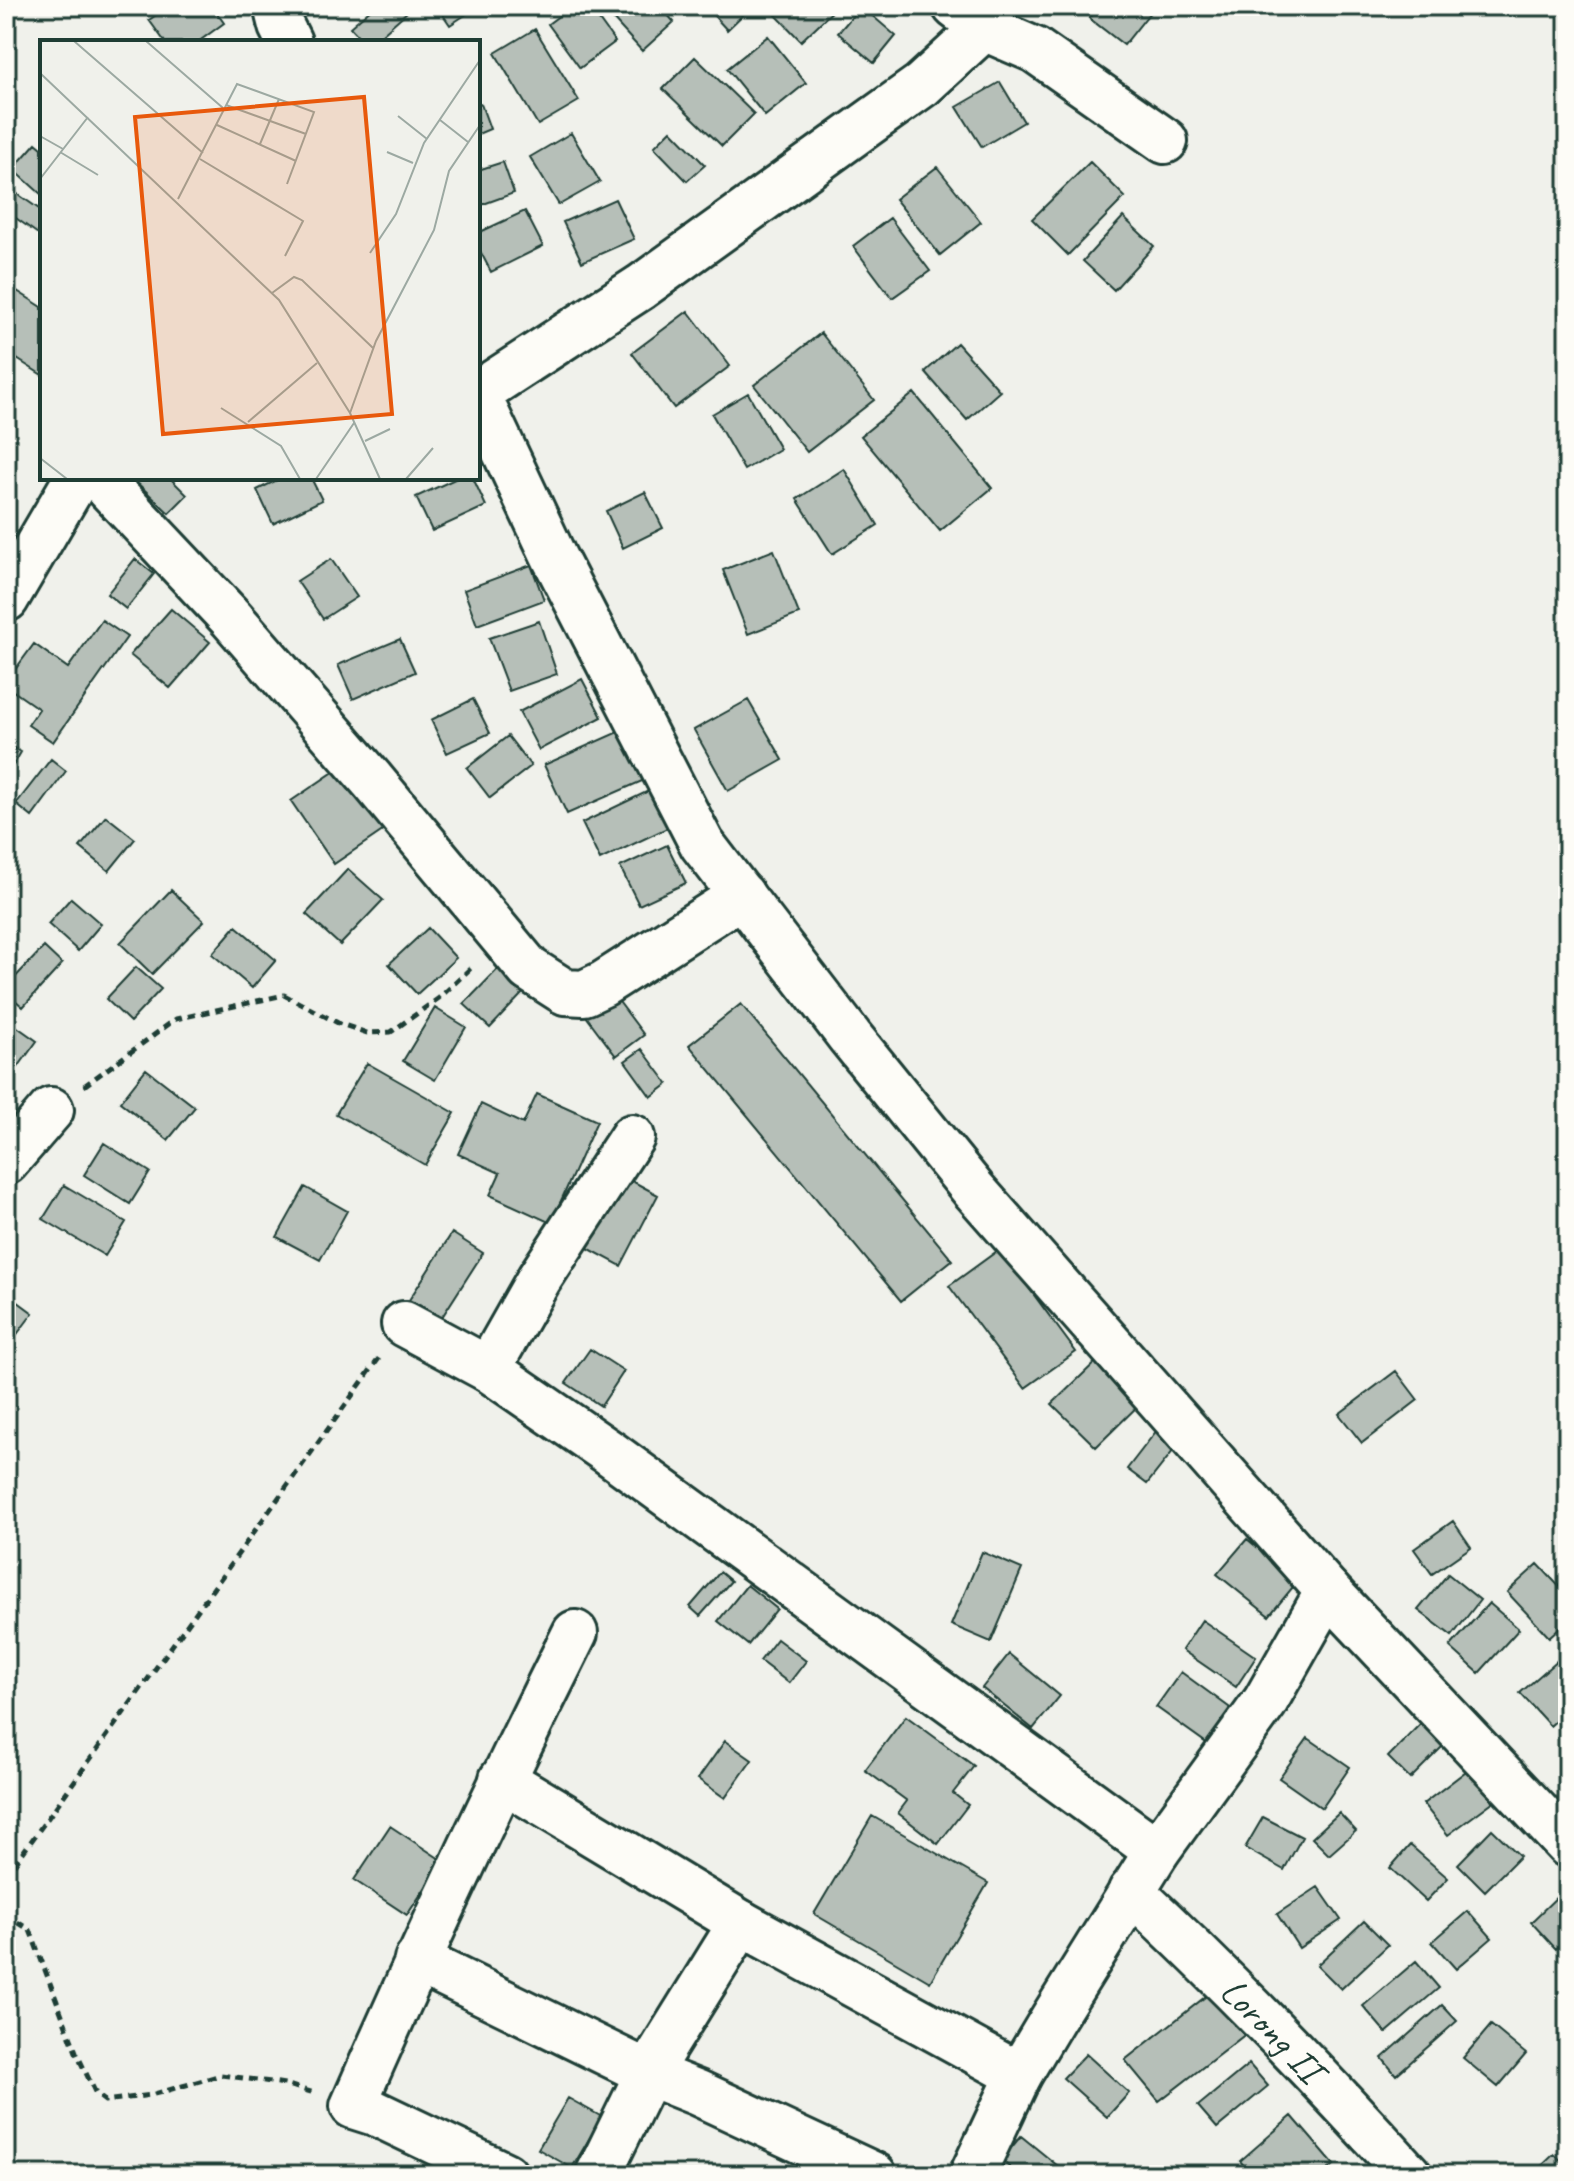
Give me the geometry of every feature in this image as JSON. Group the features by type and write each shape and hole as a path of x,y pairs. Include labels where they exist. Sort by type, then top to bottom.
{"street":[{"path":"480,393 641,287 922,85 970,17 1035,50 1165,141"},
{"path":"480,398 555,559 702,844 850,1037 973,1189 1328,1591 1568,1845"},
{"path":"6,599 76,480"},
{"path":"101,480 232,619 372,780 529,969 565,992 584,993 742,895"},
{"path":"6,1162 51,1110"},
{"path":"488,1369 539,1279 632,1137"},
{"path":"404,1324 488,1369 610,1453 680,1507 1157,1851"},
{"path":"972,2175 1019,2075 1131,1891 1265,1702 1328,1591"},
{"path":"505,2175 375,2113 353,2106 417,1960 575,1633"},
{"path":"502,1779 741,1923 1019,2075"},
{"name":"Lorong II","path":"1131,1891 1312,2069 1409,2175"},
{"path":"598,2175 648,2073 741,1923"},
{"path":"417,1960 648,2073 874,2175"}],"path":[{"path":"51,1110 176,1019 284,995 338,1023 367,1033 391,1032 439,998 501,939"},
{"path":"6,1876 404,1324"},
{"path":"6,1915 30,1930 76,2052 96,2094 105,2101 151,2095 221,2075 285,2084 353,2106"}],"building":[{"path":"169,6 212,6 224,23 201,40 164,40 149,20"},
{"path":"374,6 402,6 407,12 375,40 362,40 350,27"},
{"path":"437,6 479,6 450,25"},
{"path":"572,6 589,6 615,42 580,68 548,24"},
{"path":"601,6 660,6 674,22 642,51"},
{"path":"705,6 750,6 751,7 727,30"},
{"path":"783,6 838,6 801,41 775,14"},
{"path":"861,6 896,36 874,63 838,33"},
{"path":"1099,6 1155,6 1124,45 1089,18"},
{"path":"535,29 579,101 538,125 495,53"},
{"path":"768,36 806,83 765,116 727,69"},
{"path":"695,57 754,114 722,146 663,89"},
{"path":"1000,82 1024,122 982,147 957,107"},
{"path":"480,104 490,129 480,133"},
{"path":"671,130 705,165 687,181 654,147"},
{"path":"571,133 600,182 559,205 530,157"},
{"path":"36,143 40,146 40,193 13,169"},
{"path":"503,162 514,193 480,205 480,169"},
{"path":"1090,162 1125,197 1068,255 1032,219"},
{"path":"937,167 981,222 940,255 895,199"},
{"path":"6,186 40,210 40,232 38,234 6,211"},
{"path":"615,199 634,239 582,262 563,222"},
{"path":"525,211 543,246 491,272 480,251 480,232"},
{"path":"1123,217 1154,246 1114,290 1083,261"},
{"path":"890,218 930,271 892,298 853,246"},
{"path":"14,289 40,306 40,374 6,352 6,301"},
{"path":"688,311 730,366 674,408 632,353"},
{"path":"821,333 874,400 807,452 754,385"},
{"path":"957,343 1000,391 967,420 925,372"},
{"path":"748,393 780,449 744,470 712,414"},
{"path":"914,393 992,488 940,531 861,436"},
{"path":"844,469 878,525 832,554 797,499"},
{"path":"134,480 172,480 187,495 169,513"},
{"path":"277,480 312,480 322,500 273,524 257,490"},
{"path":"453,480 474,480 486,506 432,531 416,497"},
{"path":"645,492 663,528 623,548 606,511"},
{"path":"774,550 799,614 748,634 723,570"},
{"path":"135,559 154,574 126,609 107,594"},
{"path":"331,559 357,597 323,619 297,581"},
{"path":"531,565 544,600 477,625 464,590"},
{"path":"171,609 210,642 170,688 130,655"},
{"path":"102,620 127,637 53,742 28,725 39,709 6,686 6,682 34,644 68,668"},
{"path":"539,621 557,674 509,691 489,638"},
{"path":"400,639 415,672 353,699 338,665"},
{"path":"582,679 602,717 539,750 519,712"},
{"path":"473,699 490,733 447,753 431,720"},
{"path":"748,700 783,760 728,791 694,730"},
{"path":"627,728 649,778 567,814 544,765"},
{"path":"508,736 531,766 490,798 467,768"},
{"path":"6,743 21,752 6,778"},
{"path":"51,759 66,771 32,817 16,804"},
{"path":"341,767 384,830 334,864 291,801"},
{"path":"665,783 684,820 600,860 582,823"},
{"path":"106,816 135,839 109,871 80,847"},
{"path":"667,845 686,883 639,905 620,867"},
{"path":"348,869 383,900 340,945 306,914"},
{"path":"171,890 204,921 152,974 120,943"},
{"path":"71,898 101,924 78,951 48,924"},
{"path":"236,926 276,960 252,988 212,954"},
{"path":"428,928 456,958 417,994 389,964"},
{"path":"44,947 62,964 23,1007 6,992 6,987"},
{"path":"136,967 161,989 130,1022 106,999"},
{"path":"498,969 523,993 490,1028 464,1004"},
{"path":"614,995 644,1035 616,1056 586,1016"},
{"path":"741,1004 952,1260 901,1301 689,1045"},
{"path":"435,1008 466,1027 435,1080 403,1061"},
{"path":"6,1019 37,1041 8,1081 6,1080"},
{"path":"642,1049 668,1084 651,1097 625,1061"},
{"path":"367,1063 455,1113 425,1165 336,1114"},
{"path":"146,1069 195,1107 168,1140 120,1102"},
{"path":"537,1094 597,1121 551,1223 490,1195 500,1173 458,1154 481,1104 523,1124"},
{"path":"6,1106 25,1120 6,1146"},
{"path":"104,1143 150,1172 130,1204 84,1175"},
{"path":"621,1175 658,1195 621,1266 584,1246"},
{"path":"64,1185 126,1222 105,1256 43,1219"},
{"path":"305,1187 347,1211 320,1260 277,1237"},
{"path":"452,1233 483,1253 433,1331 402,1311"},
{"path":"1000,1249 1076,1352 1025,1388 949,1286"},
{"path":"6,1293 33,1313 9,1345 6,1343"},
{"path":"590,1349 624,1371 601,1406 566,1383"},
{"path":"1105,1353 1148,1396 1096,1447 1052,1404"},
{"path":"1396,1371 1418,1400 1362,1443 1339,1414"},
{"path":"1167,1417 1188,1432 1147,1484 1127,1469"},
{"path":"1453,1521 1471,1547 1432,1574 1414,1549"},
{"path":"1247,1539 1298,1581 1269,1616 1217,1574"},
{"path":"982,1552 1022,1569 991,1642 951,1625"},
{"path":"1538,1564 1568,1596 1568,1620 1549,1637 1507,1592"},
{"path":"720,1572 731,1581 700,1616 690,1607"},
{"path":"1448,1574 1480,1600 1452,1636 1418,1610"},
{"path":"747,1585 777,1609 748,1645 718,1621"},
{"path":"1489,1603 1519,1629 1479,1673 1450,1647"},
{"path":"1202,1620 1256,1657 1236,1687 1182,1650"},
{"path":"777,1639 806,1661 789,1683 760,1661"},
{"path":"1568,1651 1568,1710 1550,1726 1520,1693"},
{"path":"1009,1654 1060,1696 1033,1729 982,1688"},
{"path":"1181,1672 1237,1713 1212,1747 1156,1707"},
{"path":"906,1716 974,1766 953,1793 968,1805 938,1844 898,1813 907,1801 865,1770"},
{"path":"1423,1721 1445,1744 1410,1779 1388,1757"},
{"path":"1308,1738 1350,1767 1322,1808 1279,1778"},
{"path":"725,1741 752,1760 725,1798 698,1779"},
{"path":"1474,1765 1498,1798 1448,1835 1423,1804"},
{"path":"1339,1813 1356,1831 1329,1855 1312,1838"},
{"path":"872,1816 988,1883 930,1982 814,1914"},
{"path":"1263,1817 1302,1837 1284,1870 1245,1848"},
{"path":"390,1826 443,1861 407,1915 354,1880"},
{"path":"1492,1829 1520,1856 1485,1891 1458,1864"},
{"path":"1410,1845 1448,1878 1426,1901 1390,1868"},
{"path":"1318,1887 1341,1920 1299,1948 1277,1914"},
{"path":"1563,1891 1568,1896 1568,1938 1556,1949 1531,1922"},
{"path":"1468,1911 1492,1938 1456,1969 1432,1942"},
{"path":"1364,1921 1388,1945 1341,1989 1317,1965"},
{"path":"1416,1961 1439,1988 1386,2033 1363,2006"},
{"path":"1214,1990 1247,2033 1159,2101 1125,2060"},
{"path":"1442,2005 1457,2021 1396,2075 1382,2058"},
{"path":"1491,2025 1526,2054 1498,2087 1463,2058"},
{"path":"1086,2054 1129,2093 1107,2117 1063,2078"},
{"path":"1249,2064 1268,2086 1217,2128 1198,2106"},
{"path":"568,2098 602,2117 572,2168 538,2149"},
{"path":"1292,2116 1334,2165 1322,2175 1252,2175 1240,2161"},
{"path":"1021,2136 1069,2175 1019,2175 1001,2160"},
{"path":"1554,2154 1568,2167 1563,2175 1532,2175"}]}
